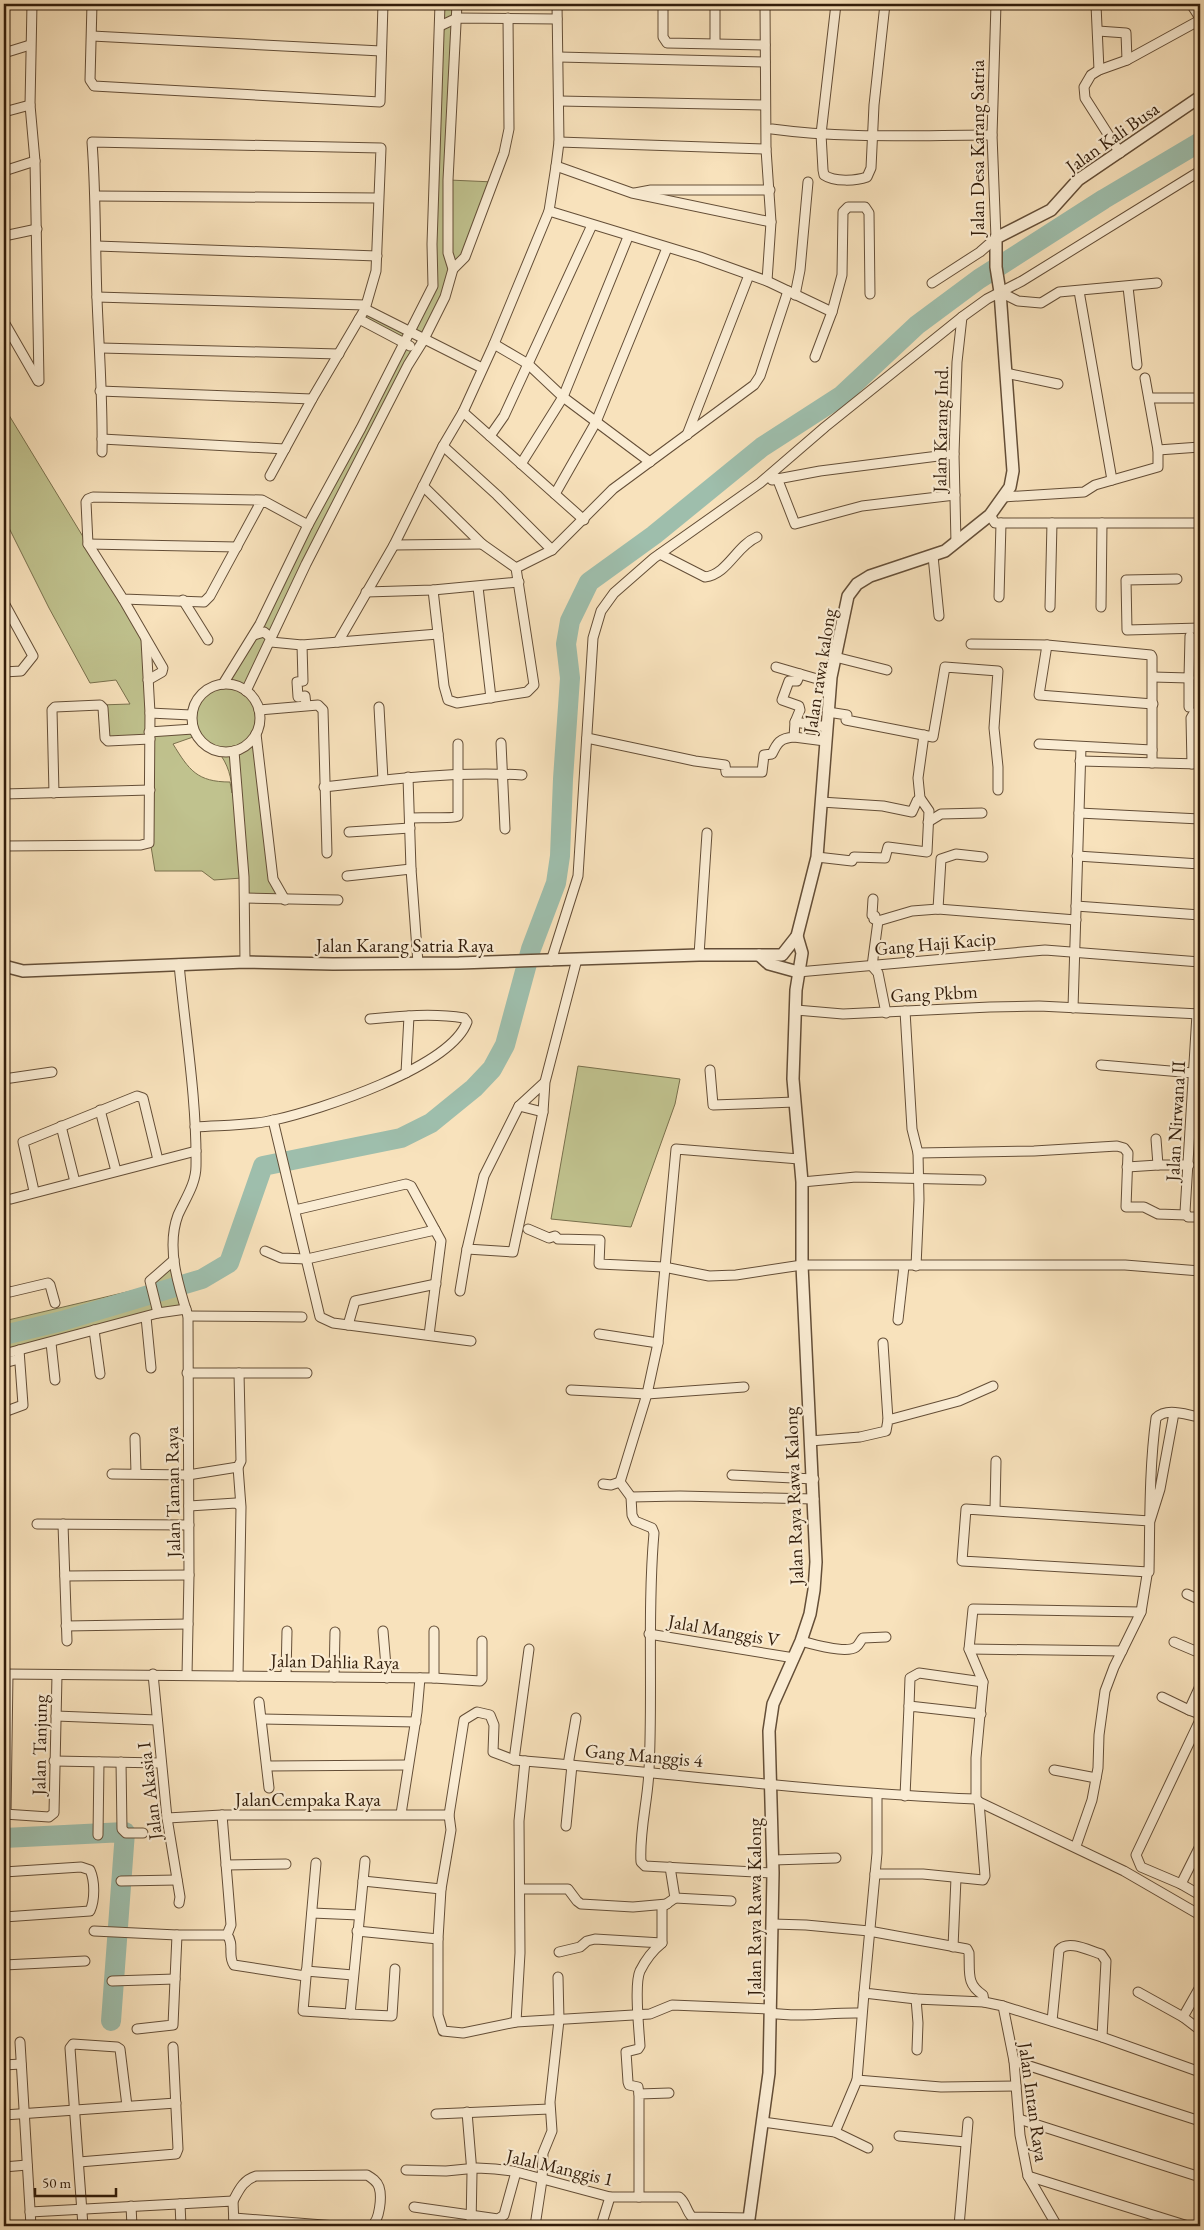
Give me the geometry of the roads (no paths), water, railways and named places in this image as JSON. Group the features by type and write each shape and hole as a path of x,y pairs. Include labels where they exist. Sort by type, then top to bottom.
{"street":[{"path":"4,322 38,381 37,229 35,162 30,106 32,4"},
{"path":"92,4 90,80 94,86 380,102 383,4"},
{"path":"223,684 260,624 308,526 433,286 436,92 440,4"},
{"path":"453,269 448,253 448,180 457,4"},
{"path":"338,642 394,545 442,446 463,412 494,344 549,211 560,142 557,4"},
{"path":"663,4 663,37 667,44 765,45"},
{"path":"714,4 715,43"},
{"path":"765,4 766,149 771,222 767,282"},
{"path":"836,4 820,134 824,175 828,178 858,179 867,177 871,172 872,136 885,4"},
{"name":"Jalan Desa Karang Satria","path":"996,4 992,134 996,244 1000,292"},
{"path":"1098,70 1096,5 1101,4"},
{"path":"1120,153 1085,98 1084,86 1098,70 1127,60 1200,19 1191,4"},
{"path":"440,26 456,18 557,19"},
{"path":"246,691 271,642 306,564 445,297 453,269 465,257 504,153 509,129 508,18"},
{"path":"1098,31 1126,33 1127,60"},
{"path":"92,36 382,51"},
{"path":"4,52 30,45"},
{"path":"559,58 765,62"},
{"name":"Jalan Kali Busa","path":"996,244 1051,210 1078,180 1200,97"},
{"path":"560,101 765,105"},
{"path":"4,112 30,106"},
{"path":"772,129 820,134 872,136 992,134"},
{"path":"102,452 101,348 97,297 96,196 92,142 382,148 378,198 376,271 365,307 270,476"},
{"path":"560,142 766,149"},
{"path":"4,171 35,162"},
{"path":"556,166 632,193 771,222"},
{"path":"551,961 578,876 595,628 602,611 614,593 660,554 760,483 824,427 962,317 1000,292 1022,281 1200,172"},
{"path":"516,568 552,550 613,489 754,385 760,376 800,270 808,182"},
{"path":"632,193 651,190 770,190"},
{"path":"96,196 378,198"},
{"path":"815,358 832,312 842,275 843,212 848,207 865,207 869,213 870,294"},
{"path":"549,211 749,275 832,312"},
{"path":"490,436 504,416 592,225"},
{"path":"4,236 37,229"},
{"path":"521,464 563,397 628,237"},
{"path":"932,283 996,244"},
{"path":"97,246 377,256"},
{"path":"555,494 596,422 667,248"},
{"path":"686,436 749,275"},
{"path":"1000,292 1018,301 1041,303 1059,292 1157,283"},
{"path":"1128,287 1137,365"},
{"path":"1079,291 1112,480"},
{"name":"Jalan rawa kalong","path":"797,936 817,857 831,683 848,596 857,584 870,576 945,551 990,515 1010,488 1013,471 1000,292"},
{"path":"97,297 365,307 434,345 482,368"},
{"name":"Jalan Karang Ind.","path":"956,543 954,454 957,362 962,317"},
{"path":"358,319 417,349"},
{"path":"494,344 528,364 563,397 650,462"},
{"path":"101,348 339,354"},
{"path":"1006,373 1058,384"},
{"path":"1003,497 1084,492 1094,485 1158,467 1158,450 1145,378"},
{"path":"100,391 312,399"},
{"path":"1148,398 1200,398"},
{"path":"463,412 584,520"},
{"path":"102,439 285,449"},
{"path":"442,446 552,550"},
{"path":"1158,450 1200,447"},
{"path":"760,483 777,478 820,471 954,454"},
{"path":"777,478 795,524 862,506 955,495"},
{"path":"423,486 482,544 516,568 534,685 527,692 457,703 448,700 444,686 433,590"},
{"path":"148,680 162,672 163,669 123,599 88,544 86,502 90,497 262,500 308,526"},
{"path":"123,599 200,602 206,600 262,500"},
{"path":"990,515 996,523 1200,523"},
{"path":"999,597 1001,523"},
{"path":"1050,606 1052,523"},
{"path":"1101,607 1102,523"},
{"path":"660,554 704,577 711,576 720,572 749,540 757,537"},
{"path":"88,544 237,547"},
{"path":"394,545 482,544"},
{"path":"933,556 939,616"},
{"path":"1177,579 1126,580 1127,630 1200,628"},
{"path":"366,592 433,590 519,582"},
{"path":"478,587 491,698"},
{"path":"182,600 208,640"},
{"path":"4,603 33,656 21,671 4,672"},
{"path":"260,624 265,631 275,631"},
{"path":"254,635 264,632 270,637 271,642"},
{"path":"271,642 302,645 438,634"},
{"path":"1189,706 1190,636"},
{"path":"4,846 147,844 150,840 150,713 146,640"},
{"path":"971,644 1046,645 1151,655 1153,677 1152,763"},
{"path":"302,645 303,681 296,682 298,697 305,696 306,705"},
{"path":"1046,645 1039,695 1153,704"},
{"path":"836,657 888,670"},
{"path":"776,667 831,683"},
{"path":"828,712 847,715 846,720 933,736 945,668 996,670 998,671 995,735 998,790"},
{"path":"794,738 795,722 800,710 799,706 782,700 788,682 797,680 800,674"},
{"path":"1153,677 1189,678"},
{"path":"223,684 233,685 246,691 255,701 259,710 259,726 256,734 248,744 234,751 212,750 200,742 193,729 191,715 196,702 203,692 223,684"},
{"path":"54,793 52,710 55,707 100,705 103,708 105,738 108,741 193,729"},
{"path":"259,710 318,705 324,714 324,787 327,853"},
{"path":"379,707 383,780"},
{"path":"1080,760 1196,764 1191,718 1194,714 1200,712"},
{"path":"150,713 191,715"},
{"path":"795,722 827,727"},
{"path":"256,734 273,879 284,900"},
{"path":"817,857 841,861 852,861 854,857 885,858 888,847 927,852 929,810 920,798 918,778 924,735"},
{"path":"587,738 695,761 725,765 726,772 736,773 762,772 764,755 772,754 774,746 782,739 794,738 825,741"},
{"path":"502,743 505,829"},
{"path":"410,818 457,818 459,811 458,744"},
{"path":"1039,744 1152,750"},
{"path":"1073,1008 1080,747"},
{"path":"234,751 245,898 245,962"},
{"path":"324,787 408,777 458,774 522,775"},
{"path":"408,777 418,963"},
{"path":"4,794 150,790"},
{"path":"821,802 883,806 912,812 920,798"},
{"path":"928,822 941,814 982,813"},
{"path":"1079,813 1200,819"},
{"path":"349,832 410,828"},
{"path":"700,955 706,833"},
{"path":"938,909 941,859 956,854 983,857"},
{"path":"1078,856 1200,864"},
{"path":"347,876 412,870"},
{"path":"245,898 338,900"},
{"path":"873,898 872,915 878,921"},
{"path":"1076,906 1200,915"},
{"path":"878,921 912,911 938,909 1076,920"},
{"path":"878,921 872,966 878,973 886,1013"},
{"name":"Jalan Karang Satria Raya","path":"4,966 23,971 245,962 512,962 700,955 782,955 797,936"},
{"name":"Jalan Raya Rawa Kalong","path":"749,2223 769,2073 773,1860 769,1732 773,1704 801,1641 814,1590 816,1562 814,1480 810,1441 802,1264 802,1182 794,1079 798,972 802,953 797,936"},
{"name":"Gang Haji Kacip","path":"798,972 1045,950 1200,962"},
{"path":"759,955 770,964 798,972"},
{"path":"467,1249 513,1252 543,1112 546,1082 577,959"},
{"name":"Jalan Taman Raya","path":"179,964 196,1151 195,1178 175,1225 173,1238 177,1276 187,1312 189,1506 187,1675"},
{"name":"Gang Pkbm","path":"796,1010 843,1014 990,1006 1198,1014"},
{"path":"905,1011 911,1120 918,1153 916,1266"},
{"name":"Jalan Nirwana II","path":"1186,1215 1198,1014"},
{"path":"195,1127 273,1120 359,1094 406,1073 438,1054 458,1036 467,1022 464,1018 457,1017 409,1016 370,1019"},
{"path":"406,1073 409,1016"},
{"path":"1100,1065 1194,1072"},
{"path":"710,1070 713,1105 795,1102"},
{"path":"4,1079 52,1072"},
{"path":"460,1291 467,1249 484,1176 519,1106 546,1082"},
{"path":"34,1192 23,1142 137,1096 142,1097 158,1160"},
{"path":"519,1106 543,1112"},
{"path":"100,1110 116,1171"},
{"path":"273,1120 320,1317 333,1323 470,1341"},
{"path":"60,1126 75,1182"},
{"path":"1156,1139 1158,1165"},
{"path":"918,1153 1117,1146 1124,1148 1128,1153 1127,1207 1144,1207 1158,1214 1200,1217"},
{"path":"620,1482 647,1394 658,1343 676,1148 799,1159"},
{"path":"11,1198 196,1151"},
{"path":"1127,1167 1189,1165"},
{"path":"802,1182 856,1177 981,1180"},
{"path":"295,1210 408,1184 411,1186 441,1245 429,1335"},
{"path":"528,1229 549,1238 554,1236 558,1239 600,1240 599,1264 664,1268 709,1276 736,1276 802,1264 904,1266 995,1264 1125,1265 1200,1271"},
{"path":"265,1251 281,1258 307,1259 435,1230"},
{"path":"158,1313 150,1281 174,1260"},
{"path":"898,1320 904,1266"},
{"path":"4,1289 10,1292 48,1283 55,1303"},
{"path":"348,1325 355,1301 436,1284"},
{"path":"4,1363 51,1343 158,1313 187,1312 302,1317"},
{"path":"146,1317 150,1368"},
{"path":"94,1330 100,1374"},
{"path":"599,1334 658,1343"},
{"path":"51,1343 55,1380"},
{"path":"810,1441 860,1437 888,1430 883,1343"},
{"path":"4,1354 19,1355"},
{"path":"4,1412 23,1405 19,1355"},
{"path":"187,1373 307,1372"},
{"path":"238,1373 241,1461 238,1468 239,1505 241,1507 238,1676"},
{"path":"888,1420 959,1401 993,1386"},
{"path":"571,1390 647,1394 744,1387"},
{"path":"1150,1521 966,1509 962,1561 1150,1572 1151,1454 1156,1418 1164,1412 1200,1417"},
{"path":"1150,1521 1160,1489 1174,1413"},
{"path":"135,1438 136,1474"},
{"path":"995,1510 996,1461"},
{"path":"112,1474 188,1475 238,1468"},
{"path":"732,1476 814,1480"},
{"path":"603,1484 610,1485 620,1482"},
{"path":"620,1482 631,1497 632,1515 635,1521 652,1528 654,1533 649,1584 649,1771 640,1848 641,1862 646,1866 773,1873"},
{"path":"631,1497 680,1496 814,1499"},
{"path":"189,1506 236,1503 239,1505"},
{"path":"37,1524 189,1525"},
{"path":"63,1524 67,1641"},
{"path":"65,1576 189,1574"},
{"path":"1076,1846 1092,1800 1098,1768 1099,1735 1105,1691 1141,1612 1147,1576"},
{"path":"1187,1594 1200,1600"},
{"path":"875,1874 923,1874 978,1881 984,1879 976,1758 983,1682 969,1649 973,1609 1141,1612"},
{"path":"66,1626 188,1624"},
{"path":"286,1676 287,1631"},
{"path":"383,1631 387,1678"},
{"path":"434,1631 434,1678"},
{"path":"334,1677 335,1632"},
{"name":"Jalal Manggis V","path":"649,1634 794,1658"},
{"path":"801,1641 836,1649 851,1649 857,1647 863,1638 886,1637"},
{"name":"Jalan Dahlia Raya","path":"6,1674 153,1674 482,1679 482,1641"},
{"path":"1174,1642 1200,1653"},
{"path":"529,1649 514,1760 493,1752 494,1726 490,1715 476,1712 467,1717 462,1725 449,1815 451,1830 441,1888 438,1938 438,2015 442,2031 463,2033 516,2022 650,2014 672,2005 771,2011 792,2016 861,2013"},
{"path":"969,1649 1122,1651"},
{"path":"905,1796 910,1678 919,1672 983,1682"},
{"path":"5,1814 6,1674"},
{"name":"Jalan Tanjung","path":"5,1814 53,1816 57,1674"},
{"name":"Jalan Akasia I","path":"153,1674 167,1818 180,1897 179,1903"},
{"path":"401,1814 416,1722 420,1678"},
{"path":"1200,1686 1197,1714 1136,1855 1141,1867 1182,1884 1200,1896"},
{"path":"1162,1697 1197,1714"},
{"path":"260,1702 269,1788"},
{"path":"909,1706 981,1714"},
{"path":"56,1716 157,1720"},
{"path":"566,1826 570,1765 576,1718"},
{"path":"262,1719 416,1722"},
{"name":"Gang Manggis 4","path":"514,1760 649,1771 877,1794 978,1801"},
{"path":"54,1761 161,1763"},
{"path":"516,2022 520,1953 519,1821 525,1761"},
{"path":"98,1835 100,1762"},
{"path":"121,1762 122,1829 126,1832 143,1833"},
{"path":"268,1766 408,1765"},
{"path":"1054,1770 1096,1778"},
{"path":"835,2132 857,2080 861,2013 875,1874 877,1794"},
{"path":"978,1801 1076,1846 1200,1915"},
{"path":"222,1815 231,1925 227,1935"},
{"name":"JalanCempaka Raya","path":"167,1818 222,1815 449,1815"},
{"path":"1182,1884 1200,1846"},
{"path":"773,1860 836,1858"},
{"path":"350,2014 352,1975 365,1861"},
{"path":"316,1863 303,2011 392,2016 395,1969"},
{"path":"226,1865 286,1864"},
{"path":"670,1867 675,1898"},
{"path":"4,1872 81,1868 90,1870 93,1876 93,1897 90,1912 4,1917"},
{"path":"953,1947 956,1878"},
{"path":"121,1881 177,1880"},
{"path":"363,1881 441,1888"},
{"path":"520,1889 568,1889 581,1904 633,1907 667,1904"},
{"path":"639,2197 639,2094 638,2086 629,2085 628,2082 626,2055 629,2050 639,2048 640,1971 649,1954 662,1943 662,1907 675,1898 731,1901"},
{"path":"312,1913 359,1915"},
{"path":"772,1924 869,1931 966,1949 969,1953 971,1983 974,1990 982,1993 984,2002"},
{"path":"94,1931 177,1935 227,1935 231,1939 232,1962 234,1965 306,1974 352,1975"},
{"path":"358,1931 438,1938"},
{"path":"138,2029 173,2025 177,1935"},
{"path":"559,1952 580,1947 588,1941 595,1939 662,1943"},
{"path":"1052,2021 1060,1950 1062,1947 1068,1945 1101,1954 1106,1961 1102,2037"},
{"path":"4,1965 84,1962"},
{"path":"535,2226 542,2180 543,2153 552,2131 550,2109 559,2020 558,1977"},
{"path":"112,1981 175,1979"},
{"path":"1183,2017 1200,1987"},
{"path":"1138,1992 1183,2017 1200,2030"},
{"path":"864,1993 916,1999 984,2002 1003,2006 1102,2037 1200,2072"},
{"path":"916,1999 918,2023 917,2050"},
{"name":"Jalan Intan Raya","path":"1003,2006 1014,2061 1021,2144 1028,2176 1057,2226"},
{"path":"20,2042 31,2226"},
{"path":"83,2226 70,2048 75,2044 117,2047 120,2049 127,2106"},
{"path":"79,2162 176,2154 178,2149 173,2047"},
{"path":"1014,2061 1200,2120"},
{"path":"4,2065 21,2064"},
{"path":"857,2080 941,2088 1016,2086"},
{"path":"639,2094 669,2092"},
{"path":"4,2115 176,2103"},
{"path":"436,2114 550,2109"},
{"path":"467,2112 472,2168 472,2226"},
{"path":"1019,2119 1200,2176"},
{"path":"763,2122 835,2132 868,2148"},
{"path":"959,2226 968,2122"},
{"path":"899,2136 966,2142"},
{"path":"4,2166 27,2165"},
{"name":"Jalal Manggis 1","path":"406,2170 446,2171 472,2168 516,2172 610,2197 679,2197 683,2200 692,2217 749,2223"},
{"path":"414,2207 501,2218 504,2215 516,2172"},
{"path":"336,2226 234,2222 233,2201 243,2183 256,2176 367,2175 378,2186 379,2192 378,2217 375,2224 371,2226"},
{"path":"1028,2176 1178,2225 1188,2226"},
{"path":"601,2226 610,2197"},
{"path":"30,2212 233,2201"},
{"path":"180,2204 182,2226"},
{"path":"131,2206 132,2226"},
{"path":"749,2223 775,2226"}],"waterway":[{"path":"4,1335 62,1321 202,1279 229,1263 263,1166 401,1138 431,1123 474,1088 492,1069 505,1045 531,949 556,883 560,856 570,678 566,644 570,621 589,582 654,535 762,447 841,396 917,325 979,279 1104,199 1200,142"},
{"path":"4,1838 125,1832 111,2021"}]}
